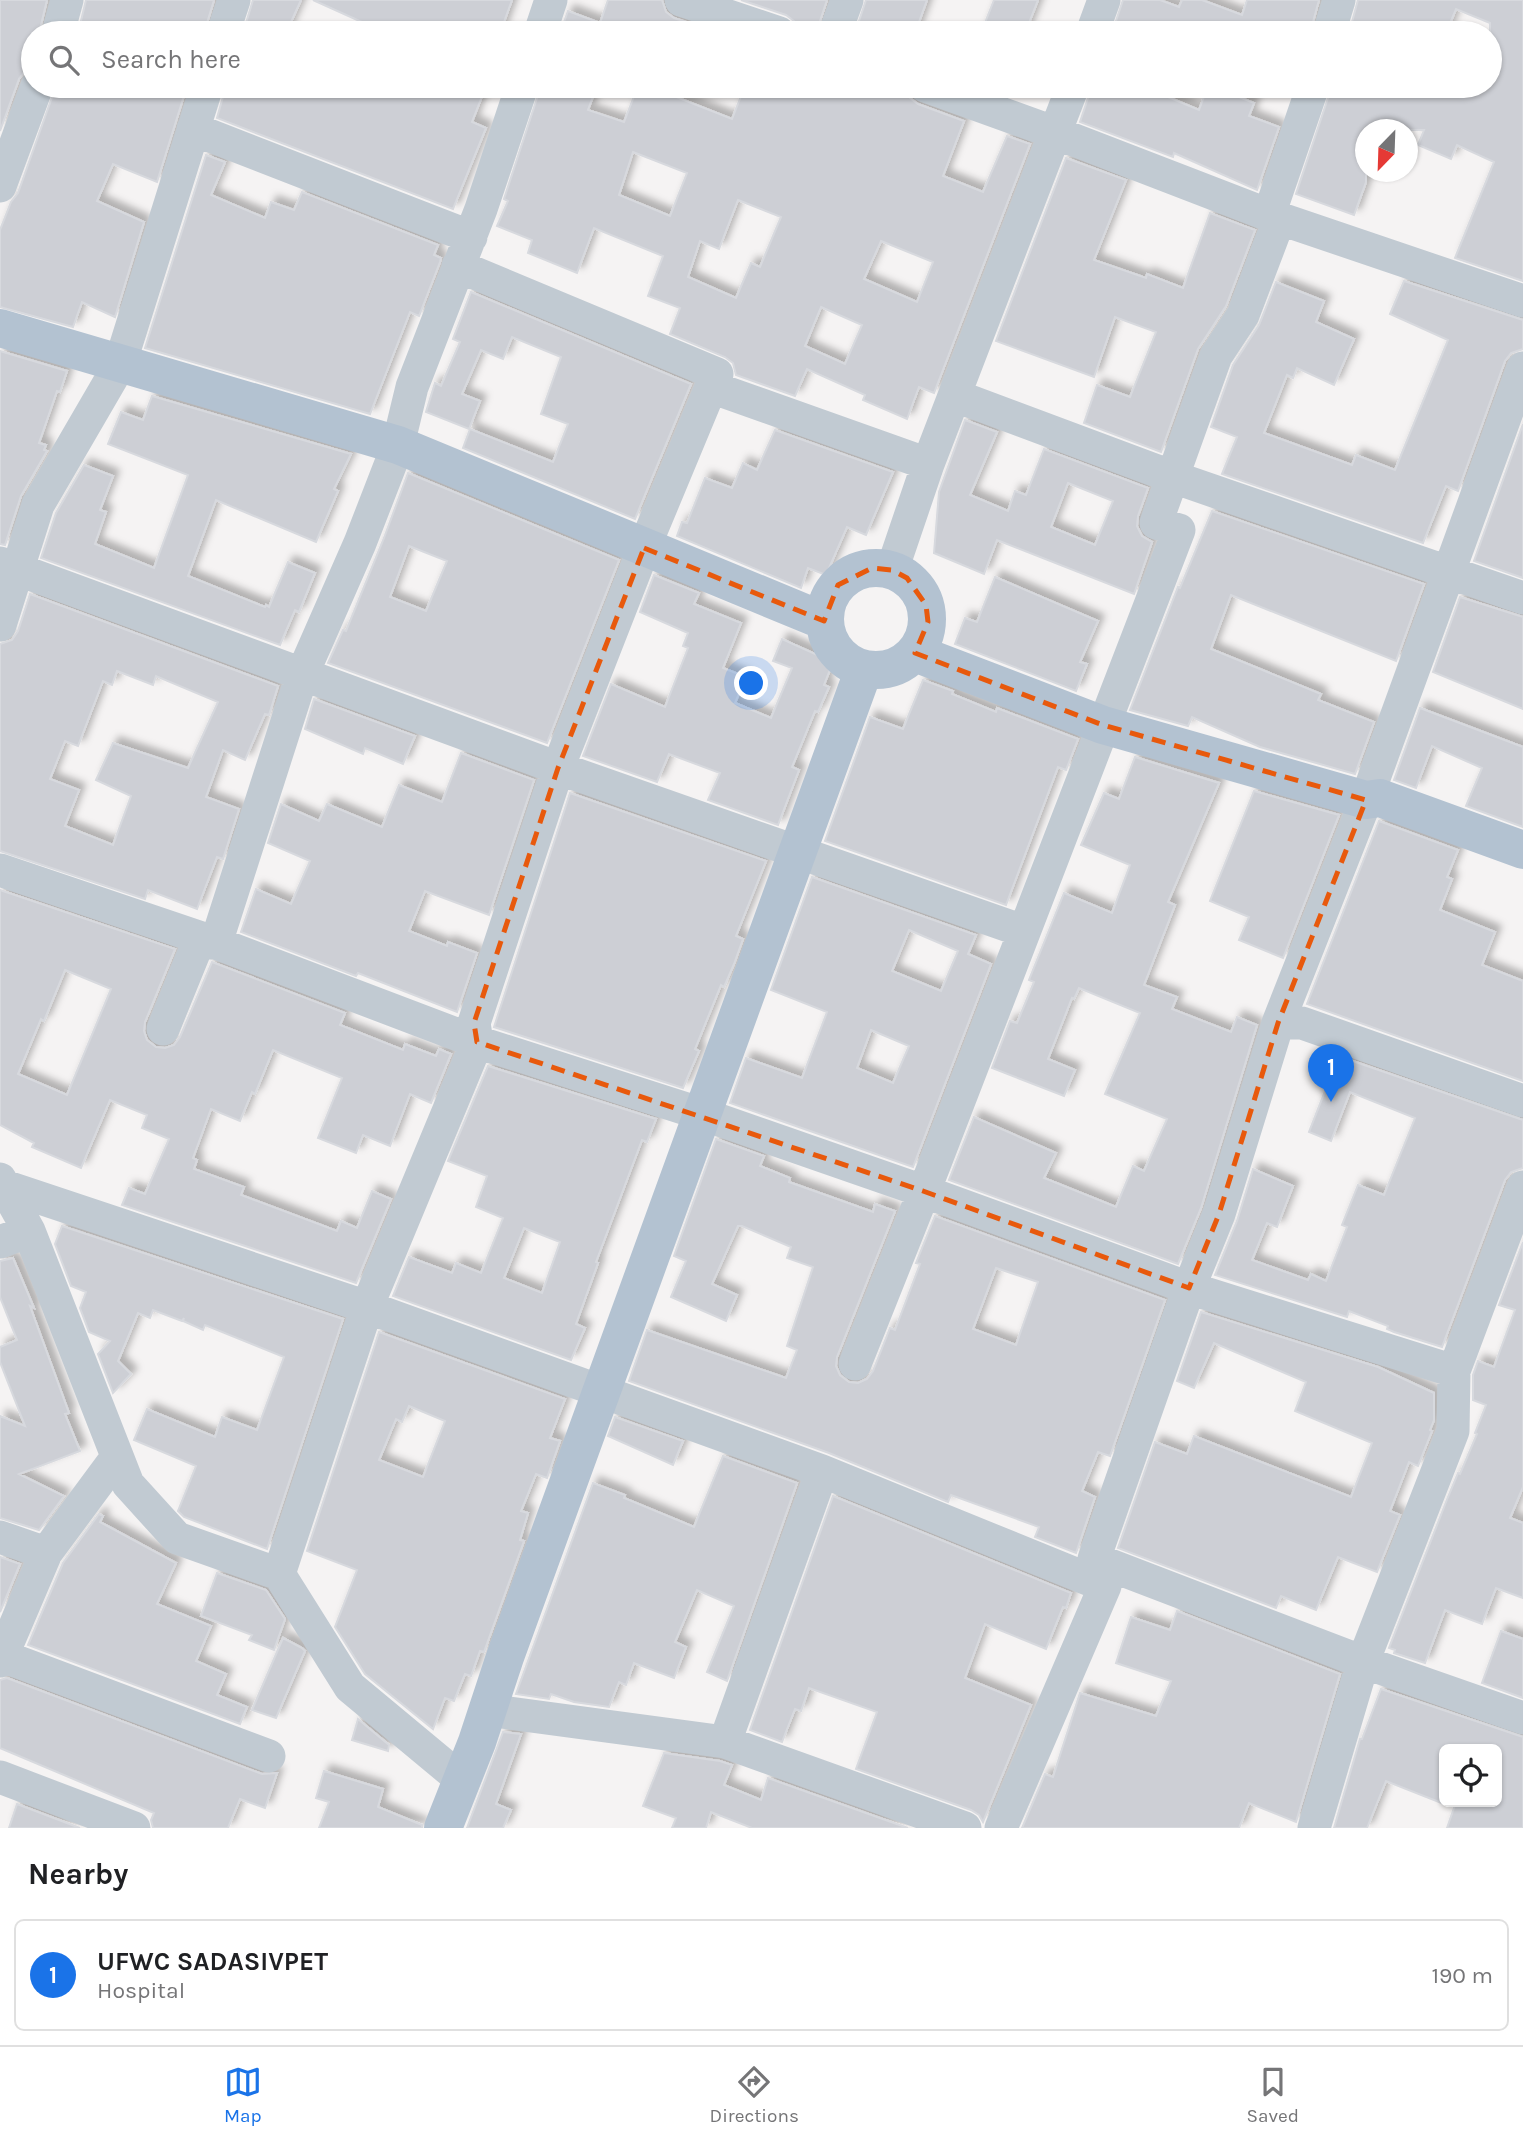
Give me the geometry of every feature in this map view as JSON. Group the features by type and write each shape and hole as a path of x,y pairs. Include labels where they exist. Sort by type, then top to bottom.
{"main road":[{"path":"0,328 398,445 824,621"},
{"path":"872,568 892,570 907,578 919,590 926,605 928,622 924,639 915,653 901,665 883,671 864,669 849,663 836,652 824,621 828,602 838,585 853,573 872,568"},
{"path":"915,653 1103,725 1366,800 1380,799 1523,850"},
{"path":"443,1828 463,1781 864,669"}],"street":[{"path":"61,21 67,0"},
{"path":"227,21 234,0"},
{"path":"544,21 551,0"},
{"path":"681,0 743,21"},
{"path":"839,21 847,0"},
{"path":"1096,21 1104,0"},
{"path":"1333,21 1339,0"},
{"path":"0,186 33,98"},
{"path":"0,625 9,566 37,505 120,364 203,98"},
{"path":"216,943 302,676 360,543 398,445 412,387 519,98"},
{"path":"958,98 1269,215 1523,301"},
{"path":"892,570 928,464 1069,98"},
{"path":"855,1364 1179,530 1156,523 1216,356 1243,315 1276,228 1269,215 1309,98"},
{"path":"193,129 464,251 717,374 644,548 558,768 474,1023 477,1042 367,1307 279,1574"},
{"path":"1001,1828 1100,1573 1189,1288 1219,1214 1278,1023 1366,800 1523,368"},
{"path":"711,387 928,464"},
{"path":"956,396 1172,477 1523,597"},
{"path":"9,566 302,676 1023,931"},
{"path":"0,870 216,943 477,1042 702,1114 1189,1288 1454,1371"},
{"path":"163,1029 198,943 216,943"},
{"path":"1278,1023 1302,1023 1523,1101"},
{"path":"2,1183 367,1307 1100,1573 1523,1718"},
{"path":"2,1183 15,1237 128,1484 177,1538 279,1574 350,1687 463,1781"},
{"path":"1314,1828 1363,1662 1453,1431 1454,1371 1523,1187"},
{"path":"117,1457 46,1553 1,1658 269,1756"},
{"path":"725,1742 822,1471"},
{"path":"0,1537 46,1553"},
{"path":"488,1710 725,1742 965,1828"},
{"path":"0,1777 134,1828"}],"highlighted area":[{"path":"644,548 824,621 838,585 872,568 892,570 907,578 926,605 928,622 915,653 1103,725 1366,800 1278,1023 1219,1214 1189,1288 923,1191 477,1042 474,1023 558,768"}],"building":[{"path":"0,0 47,0 42,21 21,21 21,76 0,131"},
{"path":"86,0 214,0 208,21 81,21"},
{"path":"253,0 301,0 291,21 247,21"},
{"path":"313,0 512,0 504,21 359,21"},
{"path":"608,0 662,0 666,12 683,21 601,21"},
{"path":"741,0 827,0 820,21 794,21 786,15"},
{"path":"866,0 927,0 919,21 859,21"},
{"path":"994,0 1038,0 1030,21 986,21"},
{"path":"1123,0 1160,0 1179,7 1182,0 1202,0 1242,15 1247,0 1319,0 1313,21 1116,21"},
{"path":"1358,0 1523,0 1523,281 1455,258 1494,162 1457,145 1451,159 1418,145 1424,130 1418,130 1418,119 1355,119 1355,182 1366,182 1354,215 1296,194 1328,98 1502,98 1502,21 1485,21 1456,9 1451,21 1352,21"},
{"path":"568,11 595,21 564,21"},
{"path":"52,98 183,98 157,182 113,164 97,201 144,222 115,317 82,302 73,327 0,307 0,230 11,202 18,193"},
{"path":"223,98 481,98 472,122 486,128 453,209 217,118"},
{"path":"537,98 592,98 588,110 624,122 633,98 679,98 732,119 740,98 910,98 918,104 964,121 943,176 983,192 1007,136 1030,144 934,393 919,387 907,419 863,400 865,395 807,369 795,396 736,375 733,363 725,357 670,334 680,308 648,296 663,256 594,228 577,273 528,253 532,240 497,226 508,201 504,199","holes":["633,152 687,173 670,216 619,195","738,200 781,217 760,267 751,263 736,298 688,277 700,241 719,249","881,241 933,262 917,302 864,279","821,307 862,325 845,364 805,346"]},
{"path":"1088,98 1170,98 1199,110 1204,98 1242,98 1254,103 1249,116 1279,127 1257,190 1174,153 1173,157 1080,122"},
{"path":"206,155 225,162 211,195 265,218 271,202 294,210 302,192 438,245 434,255 441,258 440,262 419,316 410,312 370,414 145,348"},
{"path":"1066,158 1126,180 1094,260 1146,278 1147,274 1183,288 1210,213 1255,230 1226,306 1198,349 1161,452 1084,423 1097,385 1130,397 1156,332 1115,317 1094,377 996,341"},
{"path":"1404,281 1523,320 1523,349 1511,353 1505,361 1458,491 1446,486 1423,543 1222,474 1237,437 1211,427 1233,365 1259,325 1276,282 1324,301 1316,322 1354,339 1334,385 1297,368 1293,378 1287,375 1264,433 1352,465 1356,455 1395,470 1448,340 1390,314"},
{"path":"471,292 691,384 635,519 463,448 470,429 553,462 568,424 541,414 561,357 512,337 503,359 481,350 462,394 480,401 469,429 426,412 435,383 441,386 460,342 453,339"},
{"path":"0,351 67,371 39,443 46,445 44,450 47,451 21,496 5,545 0,544"},
{"path":"152,396 351,454 334,489 338,491 316,542 216,500 188,576 269,607 288,562 315,573 299,612 295,610 280,645 41,558 56,513 84,465 113,476 100,510 106,512 95,544 154,568 188,475 108,444 121,412 143,420"},
{"path":"965,420 997,432 970,495 1008,511 1015,491 1026,495 1044,449 1148,488 1137,526 1142,536 1152,542 1134,594 997,540 984,574 934,553 939,492","holes":["1068,483 1113,501 1095,545 1051,527"]},
{"path":"1523,424 1523,578 1474,561"},
{"path":"775,430 893,472 866,535 847,527 826,575 808,568 801,588 677,536 682,522 687,523 705,478 732,488 743,463 757,470"},
{"path":"408,473 619,560 547,743 328,663 343,630 346,631","holes":["409,546 447,561 426,611 390,597"]},
{"path":"1212,511 1424,584 1396,661 1231,595 1211,649 1321,694 1318,700 1374,722 1355,774 1260,747 1192,717 1188,726 1130,710 1178,587 1180,588"},
{"path":"654,575 699,593 694,604 741,623 723,668 746,677 735,703 771,718 792,668 773,661 782,639 833,662 824,685 829,687 818,712 815,711 792,767 799,770 778,825 708,800 720,773 669,754 657,782 583,756 611,684 665,707 688,648 683,646 688,633 640,612"},
{"path":"995,577 1098,621 1080,662 1087,664 1076,691 955,644 965,618 977,622"},
{"path":"30,594 278,686 269,715 265,714 245,760 223,750 206,797 239,809 223,859 217,857 197,909 148,890 145,899 0,851 0,644 12,640 18,631","holes":["117,671 153,685 156,676 218,702 188,768 113,743 96,780 131,796 113,845 65,826 79,790 50,779 65,741 78,746 103,681 112,685"]},
{"path":"1460,597 1523,617 1523,709 1433,672"},
{"path":"923,680 996,712 997,708 1078,739 1066,770 1058,767 1006,905 825,841 870,717 903,729"},
{"path":"314,699 415,736 403,764 365,748 363,754 305,729"},
{"path":"1420,708 1523,747 1523,827 1466,806 1482,768 1432,746 1416,788 1394,780"},
{"path":"461,753 534,780 489,915 425,891 409,931 447,946 448,942 477,953 457,1012 358,973 356,976 241,932 256,889 291,904 310,861 268,843 281,804 319,821 327,804 382,827 399,785 442,802"},
{"path":"1135,757 1219,783 1168,902 1175,905 1144,985 1177,997 1172,1009 1231,1032 1237,1017 1257,1025 1201,1208 1178,1264 949,1180 974,1117 1056,1153 1044,1178 1116,1207 1133,1166 1144,1171 1167,1119 1105,1094 1140,1013 1079,988 1074,999 1072,998 1048,1059 1075,1070 1064,1096 992,1068 1010,1021 1017,1023 1034,982 1029,980 1064,893 1112,913 1130,865 1081,845 1104,793 1119,799"},
{"path":"1254,791 1339,815 1283,958 1239,940 1249,917 1210,901"},
{"path":"570,793 766,861 736,936 743,939 734,964 724,987 721,985 695,1049 699,1051 683,1088 494,1027"},
{"path":"1379,821 1458,850 1447,877 1452,879 1440,910 1495,932 1482,965 1523,981 1523,1081 1307,1004"},
{"path":"812,877 976,935 968,954 991,964 913,1167 730,1103 746,1058 802,1078 827,1012 771,990","holes":["909,930 958,951 941,991 892,971","871,1030 909,1046 893,1083 857,1068"]},
{"path":"0,890 175,949 145,1022 147,1040 156,1047 174,1045 180,1037 212,962 345,1013 340,1025 403,1050 405,1044 436,1056 439,1049 451,1054 431,1103 410,1094 390,1146 363,1135 356,1153 318,1138 342,1078 273,1050 255,1094 252,1092 240,1121 211,1109 193,1158 197,1160 194,1169 244,1187 241,1195 337,1231 341,1221 357,1228 372,1191 391,1199 356,1283 122,1205 129,1188 145,1194 169,1139 142,1128 147,1115 110,1100 81,1168 32,1147 34,1143 0,1125","holes":["65,970 111,989 67,1095 18,1074"]},
{"path":"1344,1058 1523,1120 1523,1168 1511,1172 1505,1180 1442,1347 1394,1332 1387,1329 1388,1326 1349,1311 1347,1317 1215,1275 1237,1221 1253,1169 1293,1186 1277,1227 1267,1223 1252,1260 1308,1280 1311,1274 1326,1281 1347,1227 1342,1225 1358,1185 1384,1195 1415,1118 1350,1092 1331,1141 1309,1132 1329,1081 1333,1083"},
{"path":"488,1066 656,1119 647,1142 642,1140 596,1262 598,1263 576,1324 585,1328 571,1360 393,1296 409,1257 452,1273 456,1263 481,1273 503,1218 476,1207 487,1176 448,1161","holes":["524,1228 560,1242 542,1293 504,1278"]},
{"path":"716,1139 764,1156 760,1166 790,1178 789,1182 873,1212 875,1204 895,1211 837,1357 836,1366 840,1375 849,1382 858,1383 867,1379 873,1371 890,1328 895,1330 920,1264 916,1263 935,1216 1165,1300 1110,1456 1098,1452 1082,1491 1095,1497 1076,1553 1035,1537 1039,1527 951,1495 948,1502 829,1453 629,1381 647,1330 786,1378 797,1350 787,1346 813,1267 787,1258 791,1247 738,1226 712,1284 737,1295 726,1321 671,1297 686,1261 674,1256","holes":["996,1268 1038,1282 1016,1345 973,1329"]},
{"path":"62,1226 343,1319 267,1549 184,1517 178,1511 196,1466 134,1440 147,1409 215,1437 222,1417 257,1430 284,1357 205,1325 203,1330 183,1321 184,1318 182,1321 153,1310 150,1318 138,1313 118,1361 131,1374 113,1393 98,1354 110,1341 89,1332 80,1308 86,1292 71,1286 55,1244"},
{"path":"1523,1242 1523,1487 1510,1518 1523,1523 1523,1598 1496,1588 1482,1624 1445,1610 1425,1663 1394,1653 1395,1650 1389,1648 1448,1497 1477,1434 1475,1433 1486,1405 1473,1400 1473,1375 1478,1361 1494,1367 1515,1310 1499,1305"},
{"path":"13,1258 34,1308 30,1306 69,1413 65,1414 80,1451 19,1474 64,1496 39,1530 0,1518 0,1416 25,1426 0,1362 0,1347 17,1340 0,1297 0,1261"},
{"path":"1201,1312 1378,1367 1434,1393 1432,1431 1418,1466 1409,1462 1390,1511 1400,1515 1377,1572 1338,1557 1316,1610 1281,1596 1276,1608 1118,1548 1155,1442 1187,1454 1194,1436 1351,1497 1372,1443 1295,1411 1306,1382 1214,1343 1194,1388 1177,1381"},
{"path":"379,1332 565,1399 550,1438 560,1441 547,1478 536,1474 521,1511 528,1513 520,1540 524,1541 484,1652 480,1651 471,1676 465,1674 454,1701 445,1698 433,1729 365,1674 335,1627 357,1570 307,1551","holes":["409,1406 445,1421 423,1477 379,1460 396,1419 402,1422"]},
{"path":"615,1417 683,1441 673,1465 608,1436"},
{"path":"723,1456 797,1483 727,1681 707,1672 734,1606 697,1590 675,1642 686,1647 674,1678 634,1663 626,1685 619,1682 609,1707 574,1702 551,1694 549,1699 516,1694 593,1483 694,1527"},
{"path":"833,1496 1071,1593 1046,1649 985,1624 965,1678 1031,1705 983,1822 979,1815 971,1810 856,1769 877,1712 809,1688 801,1711 795,1709 782,1742 750,1730"},
{"path":"99,1514 103,1516 100,1522 176,1563 157,1604 211,1626 196,1661 226,1674 217,1695 247,1707 240,1724 28,1645 63,1563"},
{"path":"0,1557 20,1564 0,1612"},
{"path":"217,1573 266,1590 285,1619 274,1650 249,1640 252,1635 201,1616"},
{"path":"1177,1611 1340,1674 1296,1822 1249,1803 1239,1828 1022,1828 1045,1774 1053,1777 1080,1693 1156,1716 1171,1681 1116,1663 1131,1617 1170,1630"},
{"path":"1501,1631 1523,1639 1523,1698 1482,1683"},
{"path":"283,1638 305,1651 276,1718 252,1710"},
{"path":"7,1678 262,1774 277,1773 265,1808 240,1799 228,1828 153,1828 151,1820 154,1813 0,1748 0,1680"},
{"path":"1381,1689 1523,1737 1523,1828 1447,1828 1454,1807 1502,1807 1502,1744 1439,1744 1439,1802 1386,1781 1367,1828 1334,1828"},
{"path":"358,1719 389,1745 388,1751 352,1740"},
{"path":"503,1732 521,1734 496,1804 511,1810 503,1828 467,1828"},
{"path":"664,1753 732,1765 724,1785 761,1800 768,1778 908,1828 752,1828 711,1812 706,1828 672,1828 676,1818 643,1806"},
{"path":"324,1771 383,1789 378,1807 422,1825 422,1828 319,1828 329,1802 316,1798"},
{"path":"17,1804 80,1828 9,1828"}],"place":[{"name":"UFWC SADASIVPET","path":"1331,1102"}]}
